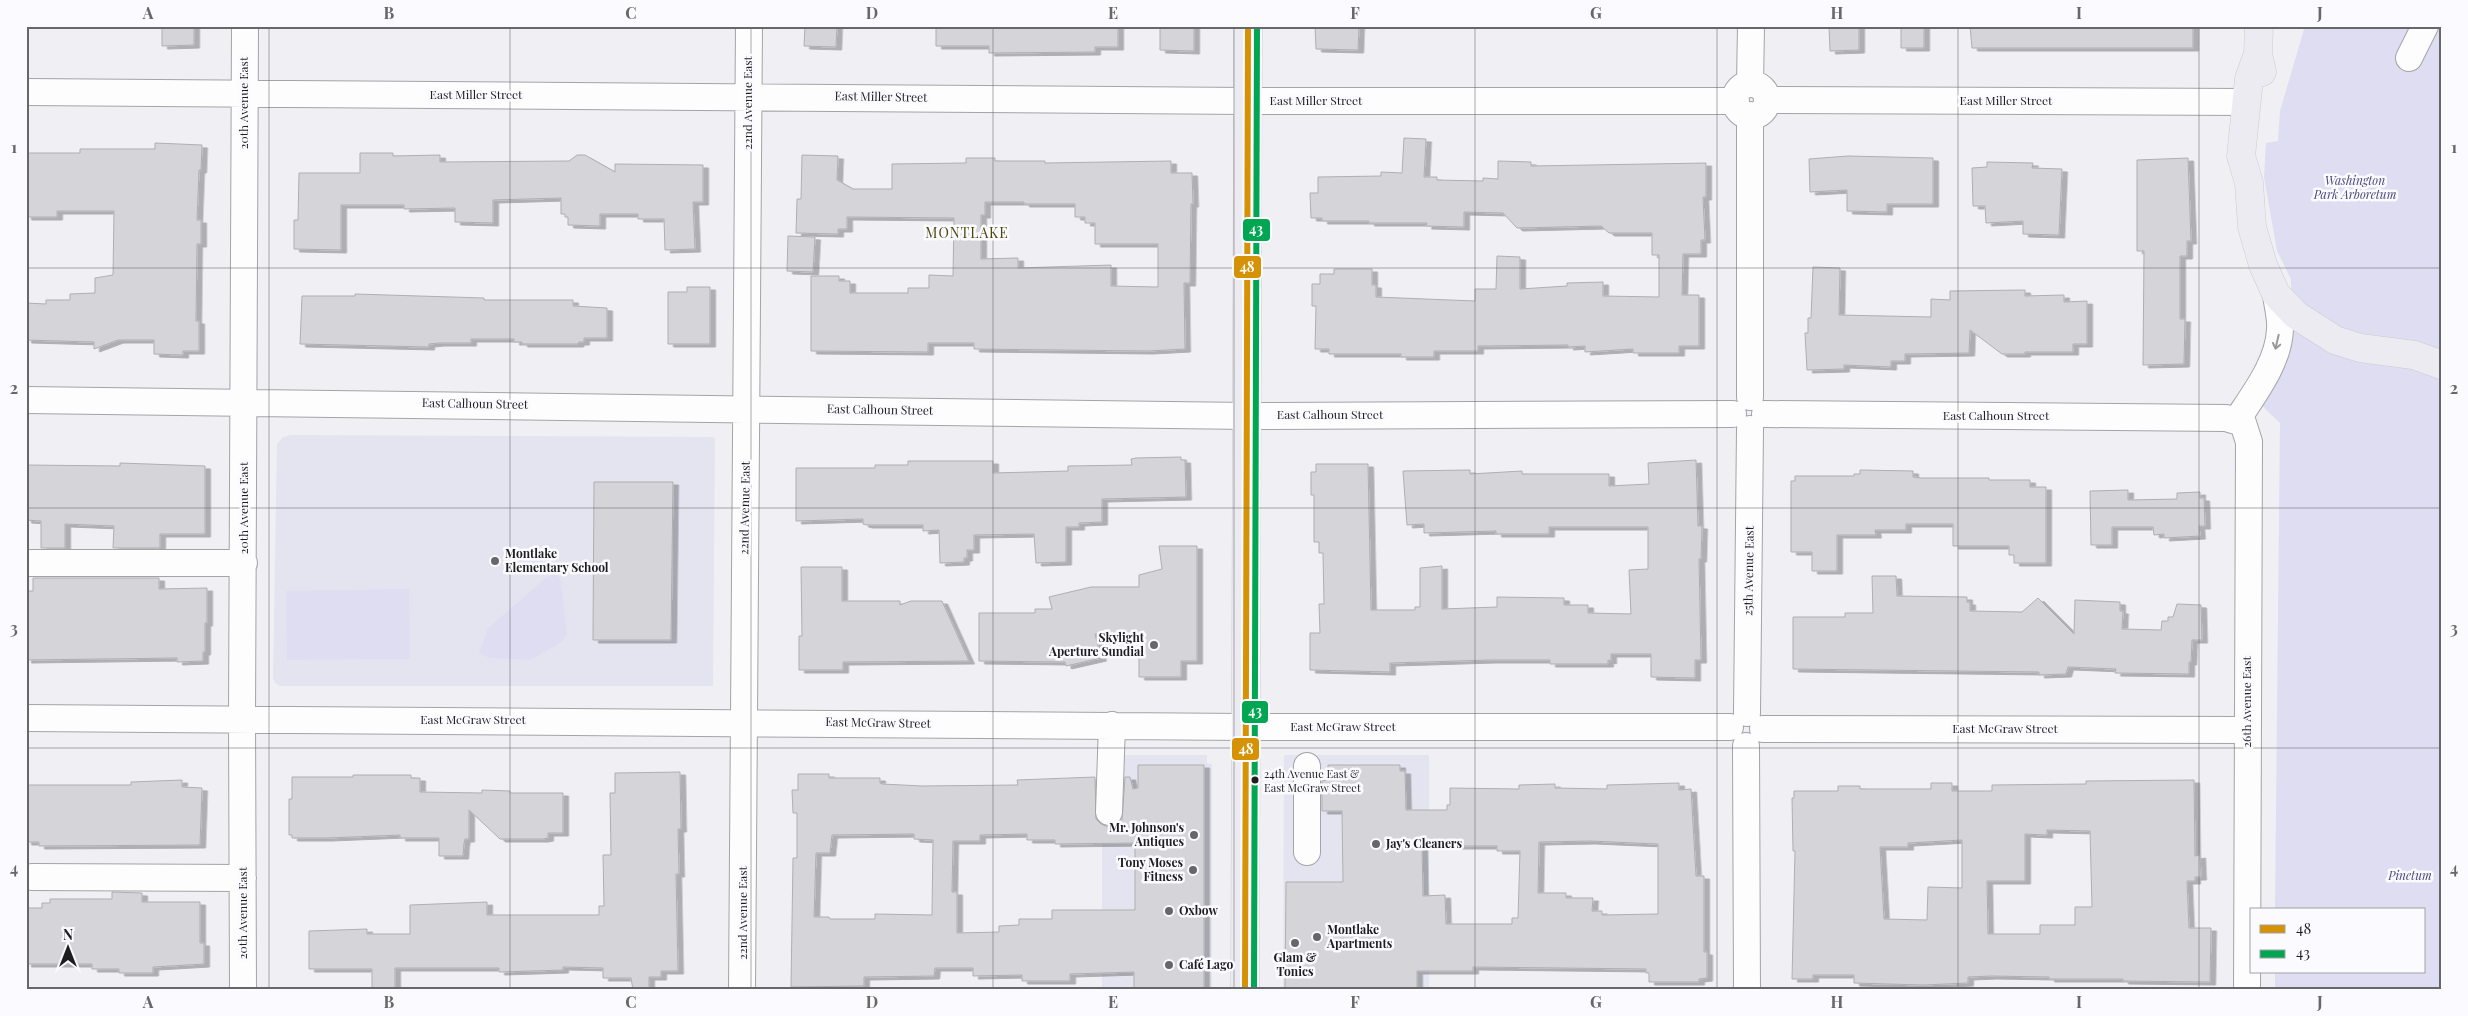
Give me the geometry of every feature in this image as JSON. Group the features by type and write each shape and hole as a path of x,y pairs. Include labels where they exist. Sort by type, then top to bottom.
{"main road":[{"path":"1245,990 1244,727 1248,26"},
{"path":"2249,182 2256,157 2263,78 2258,54 2259,26"},
{"path":"2258,54 2249,79 2245,102 2241,156 2249,182 2252,227 2263,265 2276,294 2296,315 2335,340 2360,348 2414,356 2442,365"}],"street":[{"name":"20th Avenue East","path":"243,990 242,718 245,26"},
{"name":"22nd Avenue East","path":"742,990 742,722 747,408 749,26"},
{"name":"25th Avenue East","path":"1747,990 1751,26"},
{"path":"2409,58 2425,26"},
{"name":"East Miller Street","path":"26,92 1248,101 1751,100 2245,102"},
{"path":"2232,419 2260,383 2275,354 2280,329 2276,294"},
{"name":"East Calhoun Street","path":"26,400 243,401 1246,416 1750,414 2232,419"},
{"name":"26th Avenue East","path":"2232,419 2243,423 2249,442 2246,730 2247,989"},
{"path":"26,562 244,563"},
{"name":"East McGraw Street","path":"26,718 242,718 1244,727 2246,730"},
{"path":"1109,812 1112,725"},
{"path":"1307,766 1307,852"},
{"path":"32,877 243,878"}],"shaded area":[{"name":"Montlake Elementary School","path":"291,435 713,437 715,439 713,686 281,686 276,684 273,678 277,444 283,437"},
{"path":"1102,755 1207,755 1207,763 1212,764 1212,990 1102,990"},
{"path":"1284,755 1429,755 1429,990 1283,990"}],"green space":[{"name":"Washington Park Arboretum","path":"2305,26 2442,26 2442,990 2275,990 2275,974 2426,974 2426,908 2275,908 2280,423 2260,404 2291,336 2291,279 2277,251 2264,177 2266,143 2278,141 2280,111"},
{"path":"556,574 560,578 567,633 562,642 530,660 489,658 479,653 488,628 547,577"},
{"path":"409,589 410,659 287,660 286,591"}],"building":[{"path":"162,26 194,26 194,45 162,46"},
{"path":"805,26 837,26 836,47 804,46"},
{"path":"936,26 1118,26 1118,47 1095,47 1095,52 989,53 989,46 936,46"},
{"path":"1160,26 1194,26 1194,51 1160,50"},
{"path":"1315,26 1359,26 1358,50 1316,49"},
{"path":"1829,26 1859,26 1859,50 1830,51"},
{"path":"1901,26 1924,26 1924,48 1901,48"},
{"path":"1970,26 2193,26 2193,48 1972,48"},
{"path":"1404,138 1426,139 1424,177 1437,177 1437,180 1483,181 1483,178 1498,179 1498,161 1531,162 1531,166 1706,163 1706,197 1703,197 1705,240 1701,240 1701,254 1683,254 1682,295 1699,295 1699,346 1679,346 1679,353 1633,353 1633,349 1585,352 1585,346 1568,347 1568,345 1478,346 1478,351 1434,351 1434,357 1401,357 1401,354 1329,354 1329,349 1315,349 1316,306 1312,306 1312,284 1320,284 1320,274 1334,274 1334,269 1372,269 1372,285 1376,285 1376,297 1475,301 1475,289 1496,289 1497,256 1520,257 1520,289 1567,286 1567,283 1603,282 1603,296 1659,297 1659,255 1652,255 1652,233 1609,233 1601,226 1517,228 1503,213 1464,212 1464,227 1426,226 1427,223 1322,221 1322,218 1311,218 1310,193 1318,193 1318,177 1381,176 1381,172 1402,173"},
{"path":"155,143 202,145 197,220 201,220 201,244 197,244 196,321 199,321 199,351 183,351 183,355 154,354 154,340 118,340 94,349 94,342 26,340 26,303 46,304 46,300 70,300 70,294 95,293 95,278 113,275 114,211 57,211 57,217 26,217 26,153 80,153 80,149 155,149"},
{"path":"360,153 393,153 393,156 440,155 440,162 569,161 577,155 585,155 615,172 615,164 703,165 703,202 693,202 695,249 665,250 664,219 638,219 638,214 600,214 600,226 568,225 568,217 565,217 565,214 561,214 561,198 493,200 493,223 455,222 455,208 404,209 404,205 341,205 341,250 294,249 294,220 298,220 299,173 360,173"},
{"path":"802,155 838,156 837,180 853,189 892,189 892,164 966,163 966,158 995,158 995,161 1045,161 1045,163 1171,161 1171,173 1192,173 1193,204 1191,204 1190,283 1184,283 1185,349 1148,351 974,349 974,343 928,343 928,352 811,351 811,276 839,276 839,281 850,281 850,293 908,293 908,288 929,288 929,275 953,276 954,218 847,217 847,229 838,229 838,234 796,233 797,199 801,199","holes":["985,202 1024,202 1024,204 1075,204 1075,217 1085,217 1085,223 1095,223 1095,244 1158,244 1158,287 1111,286 1111,265 1018,268 1018,258 981,259 981,215 985,215"]},
{"path":"1848,156 1933,158 1933,204 1887,204 1887,212 1847,211 1847,190 1810,192 1809,159"},
{"path":"2188,158 2191,241 2187,241 2187,256 2180,256 2180,319 2185,319 2184,364 2143,365 2144,251 2137,251 2137,160"},
{"path":"1987,162 2033,163 2032,168 2062,169 2059,235 2023,234 2023,221 1986,223 1985,206 1973,206 1972,168 1987,167"},
{"path":"788,236 815,237 813,272 787,271"},
{"path":"1813,267 1840,268 1839,315 1931,317 1931,299 1950,300 1950,291 2025,290 2025,296 2064,295 2064,302 2087,301 2087,344 2073,344 2073,352 2002,354 1970,330 1969,353 1905,354 1905,361 1891,361 1891,367 1844,365 1844,369 1807,370 1805,333 1808,333 1808,318 1811,318"},
{"path":"687,287 710,287 710,344 668,344 668,292 687,292"},
{"path":"355,294 484,298 484,300 573,300 573,306 607,308 607,338 584,338 584,342 579,342 578,344 522,344 522,342 514,342 514,339 471,339 471,343 439,343 429,344 429,347 300,344 302,296 355,296"},
{"path":"1181,457 1181,460 1185,460 1186,497 1102,499 1102,522 1079,523 1079,527 1066,527 1066,562 1036,563 1034,534 974,535 974,550 967,550 967,558 964,558 964,562 940,563 939,530 923,531 923,525 867,525 863,524 863,519 796,521 796,468 875,468 875,465 908,465 908,461 993,461 993,473 1068,471 1068,466 1132,465 1131,459 1136,458"},
{"path":"1696,460 1698,526 1702,526 1701,559 1699,559 1701,660 1695,660 1695,678 1651,677 1651,654 1611,654 1611,661 1608,660 1608,664 1550,664 1550,660 1490,660 1390,663 1390,672 1310,670 1310,633 1320,633 1319,604 1324,604 1323,553 1319,553 1319,542 1314,542 1314,495 1311,495 1311,472 1316,472 1316,464 1368,464 1371,610 1415,610 1415,607 1420,607 1420,568 1442,566 1442,609 1497,607 1497,597 1564,598 1564,605 1588,605 1588,613 1631,614 1629,570 1648,569 1648,527 1549,527 1549,534 1496,534 1496,531 1424,533 1424,524 1407,525 1403,471 1470,470 1470,474 1522,471 1522,474 1609,474 1609,486 1649,484 1648,463"},
{"path":"120,463 205,466 205,534 160,534 160,548 113,548 114,526 65,524 65,548 41,548 41,521 26,520 26,465 120,466"},
{"path":"1860,470 1913,471 1913,477 1921,478 2030,480 2030,487 2046,487 2046,563 2014,563 2014,555 2009,555 2009,546 1953,546 1953,524 1906,524 1906,530 1875,530 1876,535 1837,535 1837,571 1812,571 1812,552 1791,552 1791,481 1795,481 1795,476 1854,476 1854,474 1860,474"},
{"path":"594,482 673,482 671,640 593,640"},
{"path":"2128,490 2128,500 2177,499 2177,493 2200,492 2200,498 2204,498 2205,526 2199,526 2200,536 2164,538 2164,534 2154,535 2153,527 2112,527 2112,545 2091,545 2090,491"},
{"path":"1159,546 1197,546 1197,661 1181,661 1181,677 1139,677 1139,634 1095,634 1101,658 1066,666 1065,662 979,661 979,613 1035,613 1035,609 1052,609 1049,597 1091,587 1139,587 1139,575 1162,569"},
{"path":"801,567 842,567 842,601 900,601 900,605 911,601 942,601 969,661 843,662 843,670 799,670 799,636 802,636"},
{"path":"1872,576 1896,576 1897,596 1967,597 1967,602 1970,602 1970,611 2022,612 2038,598 2074,634 2075,600 2120,602 2120,611 2123,611 2122,629 2161,630 2162,621 2168,621 2168,617 2173,617 2177,604 2201,605 2202,640 2192,640 2189,674 2115,673 2116,669 2068,667 2066,674 2039,675 2039,672 1793,669 1793,617 1845,617 1845,613 1873,613"},
{"path":"33,578 159,578 159,589 207,588 207,623 205,623 205,652 203,652 203,661 177,662 177,658 26,660 26,591 33,591"},
{"path":"1138,765 1204,765 1204,990 1134,990 1134,972 1070,974 1070,981 1022,981 1022,975 973,976 973,968 935,968 934,976 864,977 864,986 791,987 793,858 797,858 797,813 793,813 792,790 798,790 798,774 829,774 829,778 880,778 880,783 882,784 922,786 1018,785 1017,780 1095,777 1096,819 1101,824 1109,827 1116,825 1122,820 1125,777 1130,777 1133,789 1138,788","holes":["914,834 914,839 933,840 932,915 875,914 875,919 814,917 816,853 830,853 832,835","1027,834 1027,840 1055,840 1055,844 1135,843 1135,910 1052,910 1052,919 1019,919 1019,925 999,926 999,932 957,933 957,892 952,892 953,841 980,841 980,835"]},
{"path":"1328,765 1400,765 1400,771 1405,771 1406,810 1447,810 1447,805 1450,805 1450,788 1519,789 1519,785 1555,784 1555,788 1607,789 1607,785 1679,783 1679,790 1691,789 1696,876 1704,876 1704,952 1707,952 1707,978 1699,979 1699,982 1649,982 1649,973 1646,973 1646,969 1473,967 1473,971 1417,971 1417,990 1285,990 1286,882 1343,882 1342,811 1322,811 1322,781 1328,780","holes":["1590,841 1658,844 1658,914 1602,915 1602,911 1592,911 1593,898 1566,898 1566,893 1538,893 1539,842","1422,846 1497,846 1497,851 1520,851 1518,918 1512,918 1512,924 1446,924 1445,895 1423,896"]},
{"path":"680,772 681,829 678,829 679,874 676,874 678,971 661,971 661,977 649,977 649,990 633,990 631,978 603,978 603,968 563,967 563,970 499,972 499,968 395,968 395,990 372,990 372,969 309,969 309,931 367,929 367,934 410,934 410,905 487,902 487,915 599,915 599,906 604,906 603,855 611,855 610,793 615,793 615,773"},
{"path":"353,775 411,775 411,778 420,778 420,792 482,793 482,790 510,791 510,793 563,793 563,833 548,833 548,838 543,839 500,839 469,810 469,839 465,839 463,856 439,856 439,838 400,838 400,835 292,838 292,835 289,835 289,799 292,799 292,777 353,777"},
{"path":"182,780 182,787 202,788 200,845 39,846 39,842 26,842 26,785 131,785 131,782"},
{"path":"2194,780 2195,856 2200,855 2201,877 2195,877 2195,881 2187,881 2189,928 2211,928 2210,982 1991,976 1968,977 1968,983 1923,985 1854,983 1854,975 1813,975 1813,979 1792,979 1795,851 1793,851 1792,798 1794,798 1794,791 1838,791 1838,786 1860,786 1860,789 1931,789 1931,783 1952,783 1952,791 1992,791 1992,785 2086,784 2086,781","holes":["2047,830 2090,831 2092,907 2075,907 2075,925 2040,925 2040,934 1988,934 1987,881 2025,881 2025,834 2047,835","1962,840 1962,888 1928,887 1927,920 1884,919 1880,847 1908,847 1908,843"]},
{"path":"112,892 142,893 142,902 200,902 200,943 204,943 204,964 153,967 153,973 119,973 119,969 92,969 92,964 26,964 26,908 42,908 42,903 50,903 50,899 112,899"}],"transit line":[{"name":"48","path":"1245,990 1248,26"},
{"name":"43","path":"1254,990 1257,26"}],"place":[{"name":"Montlake Elementary School","path":"495,561"},
{"name":"Skylight Aperture Sundial","path":"1154,645"},
{"name":"24th Avenue East & East McGraw Street","path":"1255,780"},
{"name":"Mr. Johnson's Antiques","path":"1194,835"},
{"name":"Jay's Cleaners","path":"1376,844"},
{"name":"Tony Moses Fitness","path":"1193,870"},
{"name":"Oxbow","path":"1169,911"},
{"name":"Montlake Apartments","path":"1317,937"},
{"name":"Glam & Tonics","path":"1295,943"},
{"name":"Café Lago","path":"1169,965"}],"district":[{"name":"MONTLAKE","path":"967,233"}],"park label":[{"name":"Pinetum","path":"2410,876"}]}
